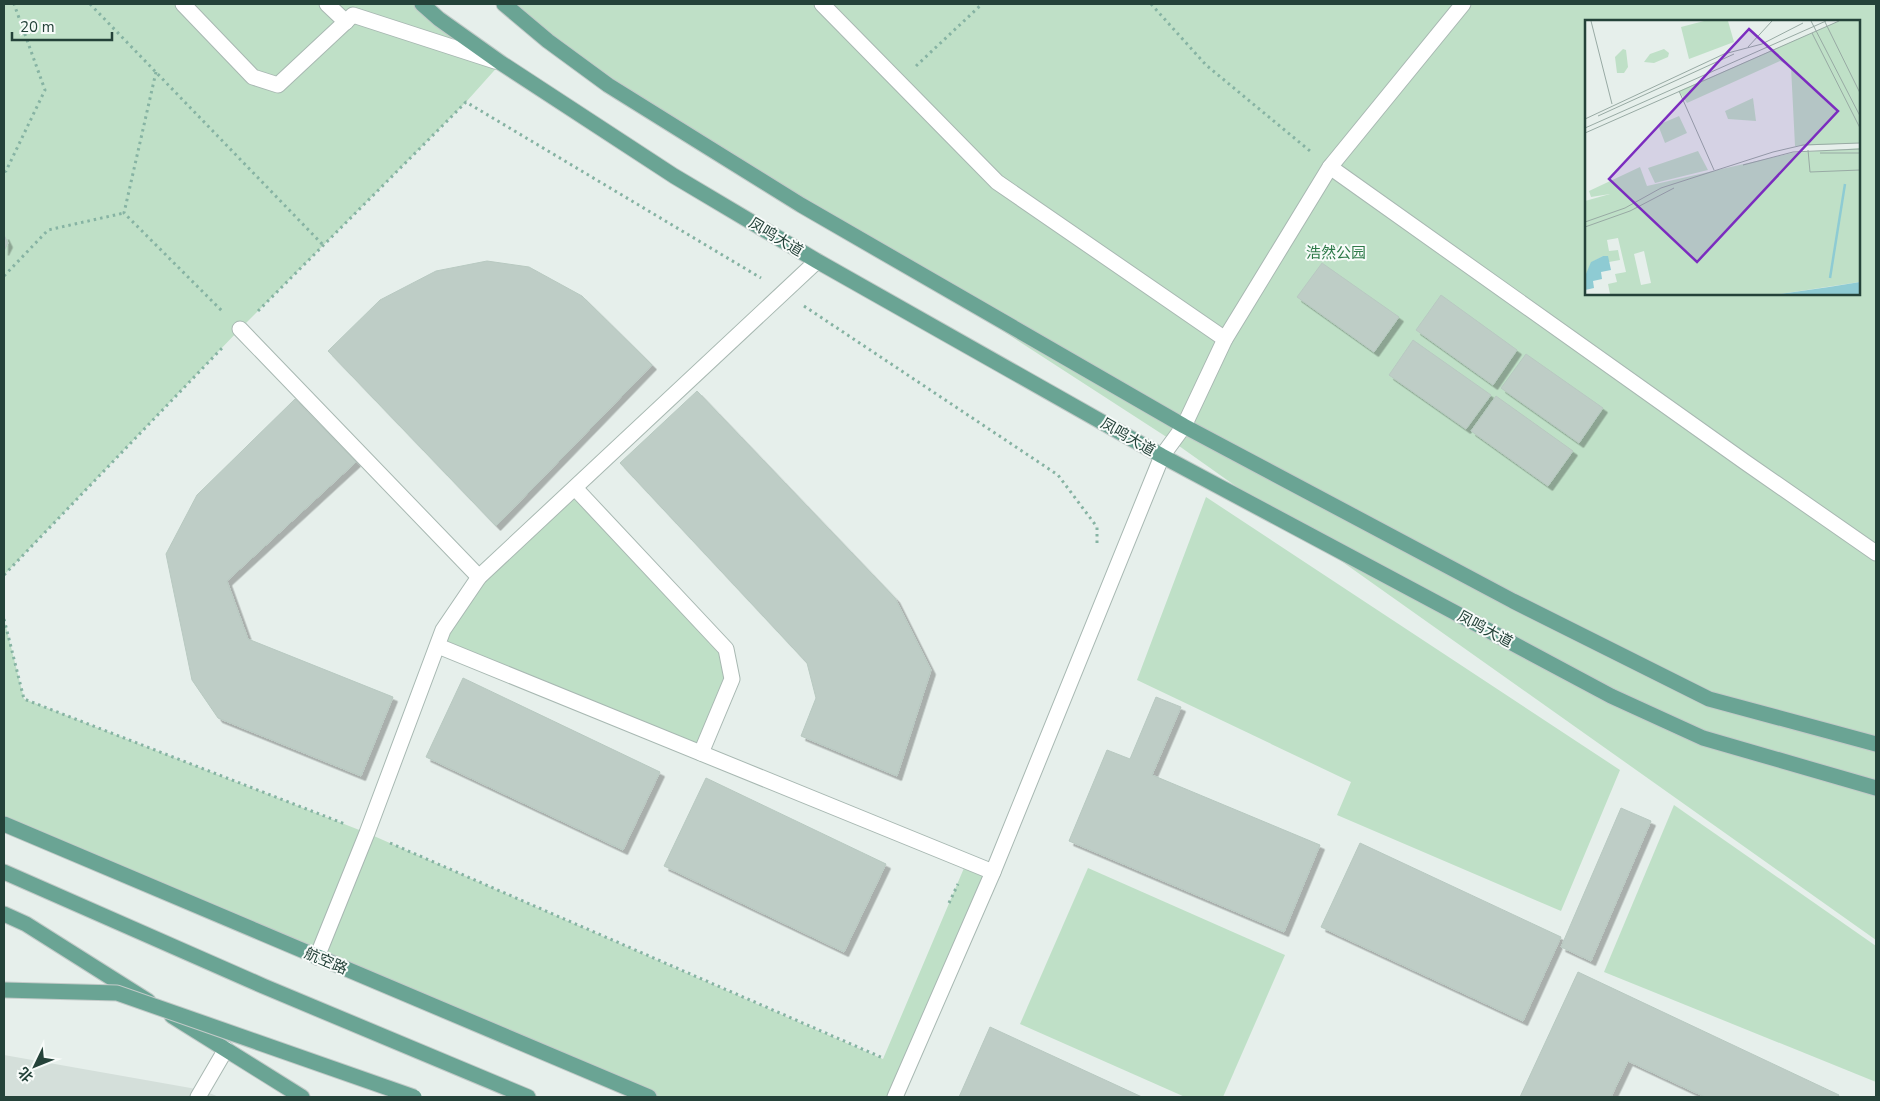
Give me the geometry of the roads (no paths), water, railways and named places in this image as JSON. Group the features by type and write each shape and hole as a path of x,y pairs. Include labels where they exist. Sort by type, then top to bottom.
{"main road":[{"name":"凤鸣大道","path":"422,4 439,19 502,63 674,176 817,261 1162,456 1611,696 1703,738 1876,788"},
{"path":"504,4 548,41 608,85 697,141 810,210 1184,426 1513,601 1710,699 1876,744"},
{"name":"航空路","path":"4,824 649,1097"},
{"path":"4,872 263,986 528,1097"},
{"path":"4,914 26,924 302,1097"},
{"path":"4,990 117,993 414,1097"}],"street":[{"path":"183,4 253,77 278,85 354,15 502,63"},
{"path":"328,4 346,22"},
{"path":"822,4 997,182 1225,340"},
{"path":"896,1097 993,872 1162,456 1184,426 1225,340 1330,167 1463,4"},
{"path":"1330,167 1745,462 1876,552"},
{"path":"317,957 367,833 444,630 479,578 817,261"},
{"path":"240,329 479,578"},
{"path":"575,488 726,649 732,679 701,753"},
{"path":"438,646 993,872"},
{"path":"198,1097 226,1049"}],"park label":[{"name":"浩然公园","path":"1336,253"}]}
